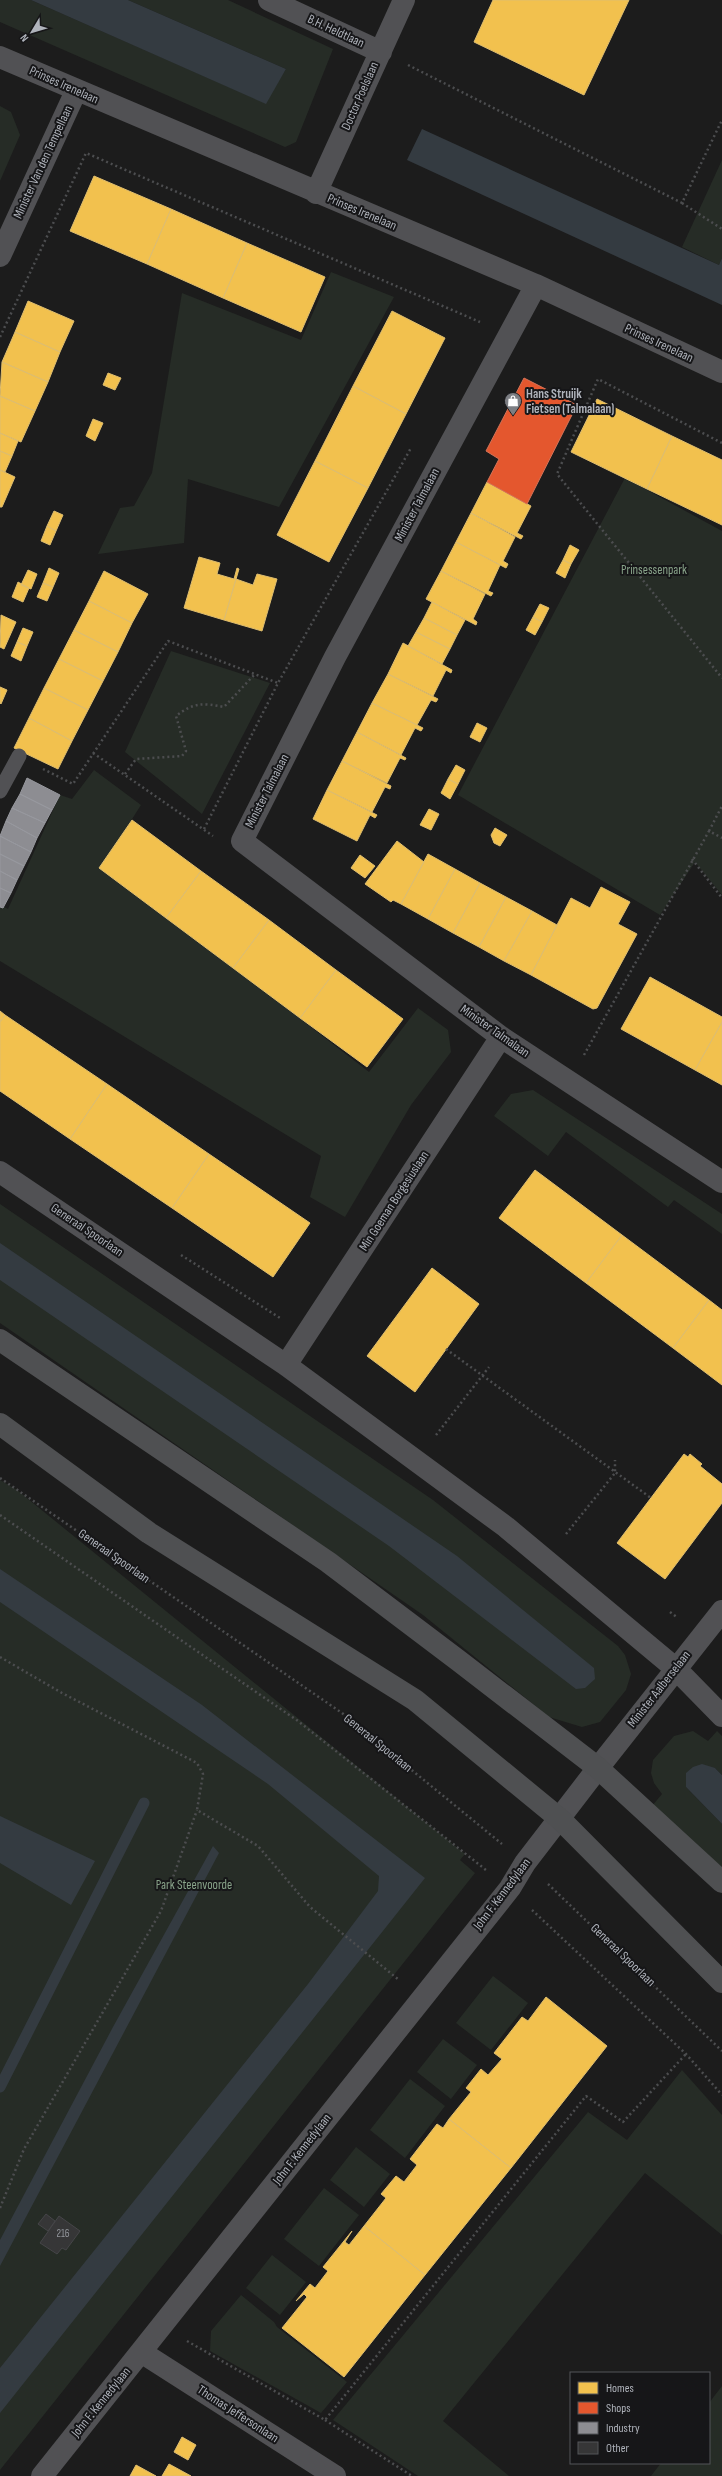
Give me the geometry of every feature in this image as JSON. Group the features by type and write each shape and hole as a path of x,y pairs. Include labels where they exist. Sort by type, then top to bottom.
{"street":[{"name":"B.H. Heldtlaan","path":"269,0 380,52"},
{"name":"Doctor Poelslaan","path":"316,193 404,0"},
{"name":"Prinses Irenelaan","path":"0,57 76,91 536,285 722,372"},
{"name":"Minister Van den Tempellaan","path":"0,256 76,91"},
{"name":"Minister Talmalaan","path":"536,285 335,657 242,841 501,1037 722,1182"},
{"name":"Min Goeman Borgesiuslaan","path":"286,1365 501,1037"},
{"name":"Generaal Spoorlaan","path":"0,1172 286,1365 506,1527 675,1668 722,1716"},
{"path":"0,1340 328,1562 598,1768 722,1882"},
{"path":"0,1424 149,1533 415,1700 560,1819 722,1982"},
{"name":"Minister Aalberselaan","path":"560,1819 675,1668 722,1611"},
{"name":"John F. Kennedylaan","path":"42,2476 510,1888 525,1863 560,1819"},
{"name":"Thomas Jeffersonlaan","path":"141,2352 335,2476"}],"lane":[{"path":"0,791 19,756"}],"path":[{"path":"380,52 682,203 722,229"},
{"path":"682,203 722,120"},
{"path":"0,338 86,153 481,323 478,330"},
{"path":"722,443 598,378 557,474 722,678"},
{"path":"204,829 278,683 415,440"},
{"path":"19,756 73,784 168,641 278,683"},
{"path":"125,774 136,759 182,756 186,751 176,716 189,706 206,704 224,707 255,674"},
{"path":"93,753 217,839"},
{"path":"569,1081 722,806"},
{"path":"709,831 722,838"},
{"path":"692,859 722,898"},
{"path":"174,1250 281,1319 285,1312"},
{"path":"446,1349 651,1498"},
{"path":"436,1435 489,1367"},
{"path":"566,1534 615,1473 615,1460"},
{"name":"Generaal Spoorlaan","path":"0,1478 342,1713 525,1863 722,2051"},
{"path":"0,1515 298,1721 510,1888 686,2054 722,2095"},
{"path":"0,1657 62,1692 196,1763 203,1774 197,1810 160,1911 24,2148 0,2208"},
{"path":"197,1810 258,1846 310,1907 421,1998"},
{"path":"325,2420 586,2096 623,2122 686,2054"},
{"path":"161,2326 325,2420 412,2476"}],"green space":[{"path":"0,0 31,0 265,103 286,69 128,0 228,0 333,49 296,142 285,147 0,22"},
{"path":"0,106 11,112 20,135 0,181"},
{"path":"722,160 722,258 719,265 682,247"},
{"path":"331,272 394,297 279,507 188,479 184,543 98,554 120,508 134,506 152,473 182,293 301,340"},
{"name":"Prinsessenpark","path":"625,478 722,531 722,895 695,862 660,915 458,795"},
{"path":"171,651 270,683 202,814 125,752"},
{"path":"94,770 141,805 100,869 276,1000 369,1072 418,1008 448,1030 451,1052 411,1105 345,1217 310,1197 321,1156 0,961 0,905 8,909 60,795 72,799"},
{"path":"533,1090 722,1214 722,1234 674,1200 668,1207 566,1132 548,1156 494,1116 511,1094"},
{"path":"0,1204 433,1500 618,1646 625,1655 631,1674 626,1690 600,1722 582,1727 549,1717 423,1615 0,1323"},
{"name":"Park Steenvoorde","path":"0,1480 17,1490 465,1854 460,1860 475,1873 0,2470"},
{"path":"693,1731 708,1741 717,1731 722,1736 722,1775 715,1768 686,1787 722,1824 722,1871 652,1806 662,1794 654,1783 651,1773 653,1760 674,1736"},
{"path":"493,1976 528,2003 491,2050 456,2023"},
{"path":"443,2039 477,2065 451,2099 417,2072"},
{"path":"682,2070 722,2115 722,2235 645,2173 443,2421 509,2476 418,2476 333,2420 588,2112 627,2140"},
{"path":"410,2079 445,2106 405,2158 370,2130"},
{"path":"356,2147 390,2174 364,2207 330,2180"},
{"path":"324,2188 359,2215 319,2266 284,2239"},
{"path":"272,2255 306,2282 280,2315 246,2288"},
{"path":"241,2295 274,2322 277,2327 347,2382 321,2413 210,2351 211,2331"},
{"path":"722,2386 722,2476 651,2476 660,2464 710,2464 710,2402"}],"shaded area":[{"path":"31,0 128,0 286,69 266,104"},
{"path":"422,129 719,265 722,258 722,305 407,160"},
{"path":"0,1243 457,1556 594,1668 595,1679 585,1688 576,1689 389,1546 0,1280"},
{"path":"0,1569 202,1705 425,1878 0,2413 0,2368 308,1984 378,1891 379,1876 268,1784 0,1602"},
{"path":"702,1764 715,1768 722,1775 722,1824 686,1787 686,1773 693,1767"},
{"path":"0,1816 95,1861 71,1905 0,1863"},
{"path":"213,1846 219,1853 0,2266 0,2240 113,2027"}],"building: Homes":[{"path":"493,0 629,0 584,95 474,42"},
{"path":"94,176 171,209 147,264 70,231"},
{"path":"171,209 247,243 223,298 147,264"},
{"path":"247,243 325,277 301,332 223,298"},
{"path":"28,301 74,321 60,352 15,332"},
{"path":"392,311 445,338 406,414 353,386"},
{"path":"15,332 60,352 48,382 2,362"},
{"path":"2,362 48,382 35,411 0,396"},
{"path":"108,373 121,378 115,390 103,385"},
{"path":"353,386 406,414 368,488 315,461"},
{"path":"0,396 35,411 21,442 0,433"},
{"path":"597,399 672,436 647,489 571,452"},
{"path":"93,419 103,423 95,441 86,436"},
{"path":"0,433 18,441 12,456 0,451"},
{"path":"672,436 722,460 722,525 647,489"},
{"path":"0,451 12,456 5,472 0,470"},
{"path":"315,461 368,488 329,562 277,535"},
{"path":"0,470 15,477 2,507 0,507"},
{"path":"487,482 531,506 517,533 523,536 521,539 471,513"},
{"path":"54,511 63,515 56,531 47,526"},
{"path":"471,513 515,537 503,561 508,564 506,568 456,542"},
{"path":"47,526 56,531 50,545 41,541"},
{"path":"456,542 500,565 488,591 493,593 491,596 441,571"},
{"path":"570,545 579,550 571,564 563,560"},
{"path":"199,557 220,563 217,574 234,579 237,568 239,569 224,620 184,608"},
{"path":"563,560 571,564 565,578 556,573"},
{"path":"49,568 59,573 53,587 43,583"},
{"path":"28,570 37,574 31,589 21,585"},
{"path":"104,571 148,594 132,623 89,601"},
{"path":"441,571 485,594 473,619 477,622 476,625 426,599"},
{"path":"257,574 277,579 262,631 224,620 236,579 253,585"},
{"path":"18,582 29,588 23,602 12,597"},
{"path":"43,583 53,587 47,601 37,597"},
{"path":"89,601 132,623 118,652 74,630"},
{"path":"432,602 465,620 457,635 424,618"},
{"path":"540,604 549,608 542,622 533,617"},
{"path":"1,615 16,622 4,649 0,647"},
{"path":"533,617 542,622 535,635 526,630"},
{"path":"424,618 457,635 450,649 416,632"},
{"path":"23,628 33,632 27,646 17,642"},
{"path":"74,630 118,652 103,681 59,659"},
{"path":"416,632 450,649 442,664 408,646"},
{"path":"17,642 27,646 21,661 11,656"},
{"path":"403,643 452,670 451,673 446,670 433,696 388,674"},
{"path":"59,659 103,681 88,710 44,688"},
{"path":"388,674 438,699 436,702 431,700 417,725 372,703"},
{"path":"0,687 7,690 1,704 0,703"},
{"path":"44,688 88,710 72,741 29,718"},
{"path":"372,703 423,728 421,731 415,728 401,755 357,732"},
{"path":"29,718 72,741 58,769 14,748"},
{"path":"477,723 487,728 480,742 470,737"},
{"path":"357,732 406,758 405,760 400,758 387,783 342,761"},
{"path":"342,761 391,786 390,789 385,787 372,812 327,790"},
{"path":"456,765 465,770 458,784 448,779"},
{"path":"448,779 458,784 450,799 441,793"},
{"path":"327,790 377,815 375,818 370,815 357,841 313,819"},
{"path":"429,809 439,814 431,830 420,825"},
{"path":"132,820 201,871 166,918 99,868"},
{"path":"495,828 507,835 500,846 494,843 491,835"},
{"path":"397,841 424,862 401,904 393,900 391,902 365,884"},
{"path":"428,854 455,869 428,919 401,904"},
{"path":"360,855 375,866 365,878 351,868"},
{"path":"455,869 480,883 453,933 428,919"},
{"path":"201,871 269,920 233,968 166,918"},
{"path":"480,883 506,897 479,947 453,933"},
{"path":"601,887 630,902 618,924 637,934 597,1008 593,1009 531,975 571,898 590,908"},
{"path":"506,897 532,911 504,961 479,947"},
{"path":"532,911 557,925 531,975 504,961"},
{"path":"269,920 336,970 300,1018 233,968"},
{"path":"336,970 403,1019 367,1067 300,1018"},
{"path":"650,977 722,1017 722,1022 695,1070 621,1029"},
{"path":"0,1011 5,1015 0,1022"},
{"path":"5,1015 107,1084 70,1139 0,1091 0,1022"},
{"path":"722,1022 722,1085 695,1070"},
{"path":"107,1084 209,1154 172,1208 70,1139"},
{"path":"209,1154 310,1223 273,1277 172,1208"},
{"path":"535,1170 622,1235 586,1283 499,1218"},
{"path":"622,1235 709,1300 673,1348 586,1283"},
{"path":"432,1268 479,1304 415,1392 367,1356"},
{"path":"709,1300 722,1310 722,1385 673,1348"},
{"path":"684,1454 688,1457 690,1454 702,1464 700,1466 722,1484 722,1503 665,1579 617,1543"},
{"path":"546,1997 607,2046 511,2168 449,2119 471,2092 466,2088 481,2069 488,2075 502,2059 494,2053 522,2017 528,2021"},
{"path":"449,2119 511,2168 425,2275 364,2226 386,2198 381,2194 396,2176 404,2182 417,2165 410,2159 437,2124 443,2128"},
{"path":"364,2226 425,2275 344,2377 282,2328 307,2297 304,2294 296,2301 310,2284 315,2288 328,2271 323,2267 352,2231 345,2242 349,2245"},
{"path":"182,2437 196,2445 188,2460 174,2452"},
{"path":"169,2464 191,2476 162,2476"},
{"path":"136,2465 156,2476 130,2476"}],"building: Shops":[{"path":"524,378 577,405 527,504 487,482 499,459 486,451"}],"building: Industry":[{"path":"27,778 60,795 52,810 20,794"},
{"path":"20,794 52,810 45,823 12,808"},
{"path":"12,808 45,823 37,838 6,821"},
{"path":"6,821 37,838 31,852 0,836"},
{"path":"0,836 31,852 24,866 0,854"},
{"path":"0,854 24,866 17,880 0,871"},
{"path":"0,871 17,880 11,893 0,888"},
{"path":"0,888 11,893 3,908 0,907"}],"building: Other":[{"path":"46,2214 55,2221 48,2231 38,2224"},
{"path":"59,2216 80,2231 66,2250 62,2248 57,2254 40,2243"}],"waterway":[{"path":"0,2087 144,1803"}],"place":[{"name":"Hans Struijk Fietsen (Talmalaan)","path":"513,416"}]}
